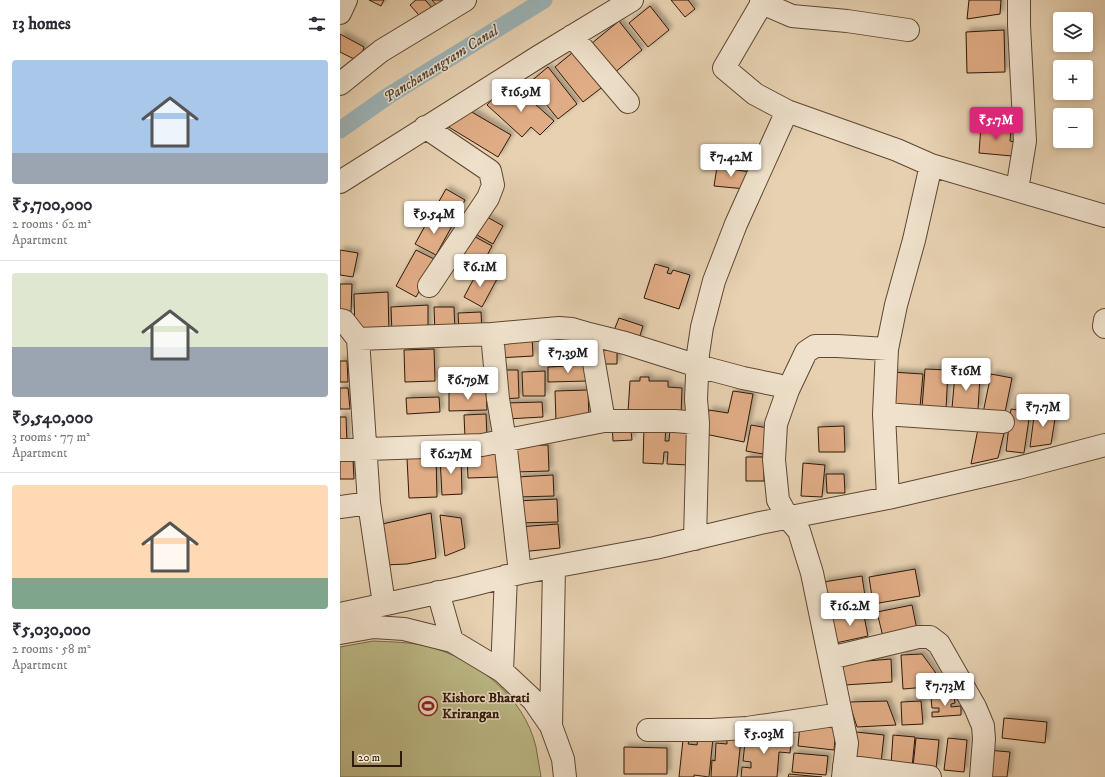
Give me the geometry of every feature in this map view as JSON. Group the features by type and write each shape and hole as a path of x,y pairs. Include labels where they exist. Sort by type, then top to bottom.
{"street":[{"path":"340,13 346,0"},
{"path":"340,84 381,51 465,0"},
{"path":"340,182 425,127 632,0"},
{"path":"1017,190 1025,141 1019,0"},
{"path":"908,30 847,21 792,16 762,2 724,68 755,94 787,111 897,150 931,165 1105,216"},
{"path":"572,36 628,102"},
{"path":"695,539 698,423 696,399 698,354 702,327 714,281 736,224 787,111"},
{"path":"425,127 490,171 493,185 488,198 429,286"},
{"path":"888,498 884,414 887,349 896,306 914,240 931,165"},
{"path":"340,320 344,321 358,339 369,503 384,604"},
{"path":"1105,320 1105,327"},
{"path":"358,339 492,334 559,328 572,329 626,343 698,366 777,385 788,390"},
{"path":"492,334 498,399 505,440 513,574 502,671"},
{"path":"589,334 604,421"},
{"path":"887,349 814,346 806,352 788,390 776,424 774,460 778,500 788,518 799,531 812,573 847,743 844,772 930,777"},
{"path":"884,414 1003,422"},
{"path":"340,450 482,444 604,421 675,421 698,423"},
{"path":"340,614 513,574 655,548 760,523 888,498 1105,446"},
{"path":"340,507 369,503"},
{"path":"551,726 554,567"},
{"path":"438,592 452,641"},
{"path":"340,633 374,627 404,629 452,641 502,671 533,700 551,726 562,759 565,777"},
{"path":"830,658 918,637 930,637 939,644 975,707 982,726 984,740 981,777"},
{"path":"648,730 711,730 747,728 841,714"}],"shaded area":[{"name":"Kishore Bharati Krirangan","path":"373,641 414,644 427,646 445,652 480,670 495,682 509,696 521,712 530,729 536,747 541,777 340,777 340,647"}],"building":[{"path":"369,0 384,0 381,6"},
{"path":"416,0 425,0 436,12 425,22 410,5"},
{"path":"432,0 451,0 442,12"},
{"path":"671,0 688,0 695,9 685,17"},
{"path":"969,0 1001,0 1000,14 967,19"},
{"path":"650,6 669,30 648,47 629,23"},
{"path":"619,21 642,50 614,73 591,44"},
{"path":"1004,30 1005,72 967,73 966,32"},
{"path":"340,34 364,47 360,62 340,52"},
{"path":"577,49 605,85 583,102 555,67"},
{"path":"548,67 577,104 558,119 529,83"},
{"path":"517,88 554,121 540,135 531,127 522,137 487,105 496,95 501,99 506,93 510,96"},
{"path":"470,111 511,135 498,157 447,126"},
{"path":"981,126 1011,129 1010,141 1014,142 1012,156 979,153"},
{"path":"717,167 750,172 746,189 714,186"},
{"path":"446,189 465,200 453,223 433,212"},
{"path":"480,213 503,226 493,244 470,231"},
{"path":"431,215 452,226 436,255 415,244"},
{"path":"468,233 492,246 482,265 458,251"},
{"path":"340,250 358,253 353,277 340,275"},
{"path":"416,250 436,260 416,297 396,286"},
{"path":"655,264 669,268 667,273 671,274 673,270 690,275 679,309 644,298"},
{"path":"479,269 497,279 482,307 464,297"},
{"path":"340,284 352,284 351,312 340,312"},
{"path":"388,292 389,333 355,334 354,294"},
{"path":"428,305 428,333 392,334 391,307"},
{"path":"434,307 454,307 455,331 435,332"},
{"path":"481,312 482,332 459,332 458,313"},
{"path":"619,318 643,326 638,342 613,333"},
{"path":"532,335 533,356 497,358 496,336"},
{"path":"434,349 435,381 405,382 404,350"},
{"path":"597,350 617,350 617,364 597,364"},
{"path":"340,361 347,361 348,382 340,382"},
{"path":"588,365 588,381 548,382 548,367"},
{"path":"925,369 948,370 946,409 922,408"},
{"path":"498,370 518,370 519,398 499,399"},
{"path":"545,371 545,396 523,396 522,372"},
{"path":"891,372 923,374 920,407 889,404"},
{"path":"955,374 980,376 978,410 952,408"},
{"path":"991,374 1012,378 1004,417 983,413"},
{"path":"640,377 649,377 649,381 668,381 668,387 682,388 681,415 628,412 630,381 640,381"},
{"path":"340,388 348,388 350,409 340,409"},
{"path":"486,390 487,410 449,411 449,391"},
{"path":"588,390 589,420 556,421 555,391"},
{"path":"733,391 753,394 744,442 705,434 709,410 728,413"},
{"path":"439,397 440,412 407,414 406,398"},
{"path":"542,402 543,417 506,419 505,403"},
{"path":"1011,409 1030,412 1024,453 1006,451"},
{"path":"1035,409 1056,412 1051,444 1030,447"},
{"path":"486,414 487,438 465,438 464,415"},
{"path":"340,417 346,417 347,444 340,444"},
{"path":"630,423 632,440 613,441 612,424"},
{"path":"979,424 1005,429 998,458 971,464"},
{"path":"751,425 768,428 763,454 746,451"},
{"path":"844,426 845,452 819,452 818,427"},
{"path":"644,427 666,428 665,441 669,441 670,428 690,429 689,465 667,464 668,452 664,452 663,464 643,463"},
{"path":"548,445 549,471 514,472 513,446"},
{"path":"498,454 499,477 468,478 467,455"},
{"path":"461,456 462,494 442,495 440,457"},
{"path":"436,457 437,497 409,498 407,458"},
{"path":"746,457 764,457 764,481 746,481"},
{"path":"353,460 354,479 340,479 340,461"},
{"path":"803,463 825,465 822,497 801,496"},
{"path":"826,474 844,474 845,493 827,493"},
{"path":"553,475 554,496 517,497 517,477"},
{"path":"557,499 558,522 517,523 516,501"},
{"path":"431,513 436,558 407,564 384,565 378,525"},
{"path":"440,515 461,518 465,548 445,556"},
{"path":"558,524 560,548 520,552 518,527"},
{"path":"915,569 920,596 873,604 869,577"},
{"path":"862,576 865,596 827,603 823,582"},
{"path":"912,605 917,630 883,637 877,612"},
{"path":"863,611 868,636 836,643 831,618"},
{"path":"922,654 938,676 939,686 903,689 901,655"},
{"path":"891,659 892,682 844,685 843,663"},
{"path":"954,696 955,703 951,704 951,707 961,706 961,715 932,717 932,712 939,712 939,708 932,708 931,697"},
{"path":"887,701 896,725 857,727 849,702"},
{"path":"921,701 923,724 902,725 901,702"},
{"path":"1004,718 1047,722 1045,743 1002,738"},
{"path":"800,725 836,728 834,750 798,746"},
{"path":"856,732 884,735 881,763 853,761"},
{"path":"746,733 791,738 790,753 779,752 777,777 741,777 742,767 751,768 751,762 743,761"},
{"path":"893,735 915,737 912,767 891,765"},
{"path":"698,737 713,738 709,777 694,775 694,777 679,777 683,740 689,741 688,744 697,745"},
{"path":"727,737 741,739 737,777 711,777 712,760 715,761 716,743 727,744"},
{"path":"916,738 939,740 936,769 913,767"},
{"path":"948,738 967,740 964,772 944,770"},
{"path":"624,747 667,748 667,774 624,774"},
{"path":"987,750 1010,752 1007,777 984,777"},
{"path":"794,753 828,756 826,775 792,772"},
{"path":"789,774 822,777 788,777"}],"waterway":[{"name":"Panchanangram Canal","path":"340,130 388,96 544,0"}],"place":[{"name":"Kishore Bharati Krirangan","path":"428,706"}]}
